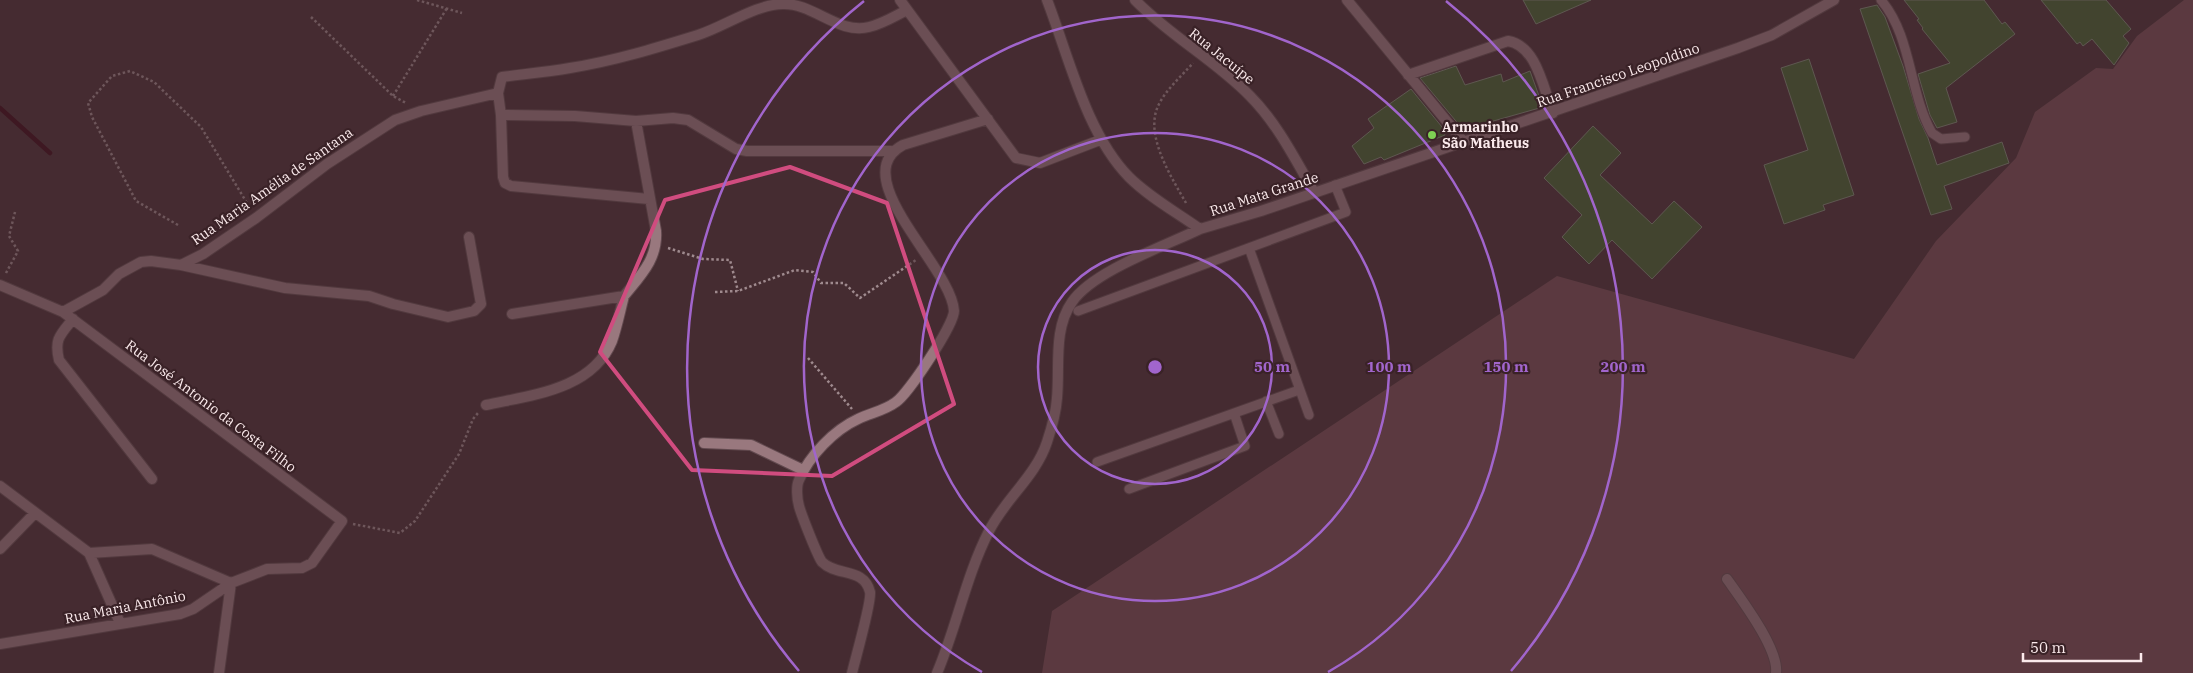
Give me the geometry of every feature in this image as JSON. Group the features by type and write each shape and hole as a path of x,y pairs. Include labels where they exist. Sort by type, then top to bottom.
{"street":[{"path":"900,0 1016,158 1040,163 1100,140"},
{"name":"Rua Mata Grande","path":"1047,0 1100,140 1129,177 1145,191 1200,229 1261,211 1463,141"},
{"name":"Rua Jacuípe","path":"1135,0 1171,33 1200,54 1251,97 1275,127 1314,192"},
{"path":"1347,0 1463,141"},
{"name":"Rua Francisco Leopoldino","path":"1463,141 1553,113 1772,35 1834,0"},
{"path":"649,199 511,186 505,183 503,177 501,115 498,93 502,76 571,68 638,54 704,34 767,7 782,4 803,6 848,27 859,29 881,23 907,10"},
{"path":"1408,75 1508,41 1517,43 1530,55 1553,113"},
{"name":"Rua Maria Amélia de Santana","path":"181,265 203,254 256,218 327,164 372,133 395,120 421,111 498,93"},
{"path":"501,115 575,116 636,121 673,118 688,120 736,149 747,151 891,151 903,145 988,120"},
{"path":"486,405 553,390 578,380 597,364 611,343 624,296 651,262 657,245 636,121"},
{"path":"852,673 871,594 866,581 854,573 835,570 822,561 799,506 797,483 803,470 822,447 846,426 859,418 878,412 897,402 948,331 954,311 948,295 925,253 892,200 884,178 885,164 891,151"},
{"path":"937,673 946,653 956,616 978,553 1007,502 1036,466 1046,445 1053,424 1057,399 1058,342 1063,321 1072,302 1086,286 1107,273 1200,229"},
{"path":"0,285 63,312 103,290 119,274 141,262 151,261 181,265 285,288 369,296 393,304 448,317 474,311 481,304 469,237"},
{"path":"512,314 624,296"},
{"name":"Rua José Antonio da Costa Filho","path":"63,312 342,521"},
{"path":"73,319 59,336 56,347 59,360 152,479"},
{"path":"704,443 751,445 803,470"},
{"path":"0,486 89,553 120,623"},
{"path":"0,549 35,513"},
{"name":"Rua Maria Antônio","path":"0,644 180,614 194,609 231,583 267,569 302,568 323,551 342,521"},
{"path":"89,553 152,549 231,583 219,673"},
{"path":"1727,578 1753,617 1777,662 1776,673"}],"lane":[{"path":"1881,0 1890,13 1900,36 1932,133 1941,139 1965,137"},
{"path":"1078,312 1346,212 1336,185"},
{"path":"1249,248 1309,415"},
{"path":"1097,462 1299,390"},
{"path":"1266,401 1279,434"},
{"path":"1129,489 1245,446 1234,413"}],"path":[{"path":"417,0 462,13"},
{"path":"393,96 447,8"},
{"path":"311,17 393,96 421,111"},
{"path":"1187,204 1165,164 1156,134 1155,116 1164,97 1200,54"},
{"path":"178,225 136,201 92,117 88,104 112,76 130,71 154,82 201,127 256,218"},
{"path":"4,275 18,251 9,236 15,212"},
{"path":"657,245 703,259 726,258 730,260 738,291"},
{"path":"715,292 738,291 795,270 814,272 821,283 844,283 860,298 925,253"},
{"path":"808,358 859,418"},
{"path":"342,521 400,533 415,521 459,454 473,419 486,405"}],"highlighted area":[{"path":"790,167 887,203 954,404 832,476 692,470 600,352 665,200"}],"shaded area":[{"path":"2184,0 2193,0 2193,673 1042,673 1052,611 1557,276 1854,359 1936,241 2016,158 2035,112 2096,68 2113,69 2137,36"}],"building":[{"path":"1523,0 1591,0 1536,24"},
{"path":"1904,0 1984,0 2002,24 2005,22 2015,34 1946,88 1957,122 1937,128 1930,115 1918,74 1950,63 1922,29 1917,20 1919,19"},
{"path":"2041,0 2106,0 2131,29 2123,36 2129,43 2114,65 2092,39 2083,46 2080,42 2077,44"},
{"path":"1877,5 1885,17 1903,66 1919,119 1937,165 2002,142 2009,163 1944,186 1952,209 1931,215 1860,9"},
{"path":"1809,59 1854,195 1823,205 1825,210 1784,224 1764,165 1808,150 1781,68"},
{"path":"1456,66 1465,85 1501,74 1503,82 1530,71 1543,107 1465,129 1460,126 1420,78"},
{"path":"1411,89 1442,127 1445,135 1384,160 1381,157 1364,164 1352,146 1374,128 1368,119"},
{"path":"1593,126 1621,153 1600,175 1652,224 1674,201 1702,227 1652,279 1612,240 1589,264 1562,237 1582,215 1544,178"}],"waterway":[{"path":"0,108 50,153"}],"place":[{"name":"Armarinho São Matheus","path":"1432,135"}]}
